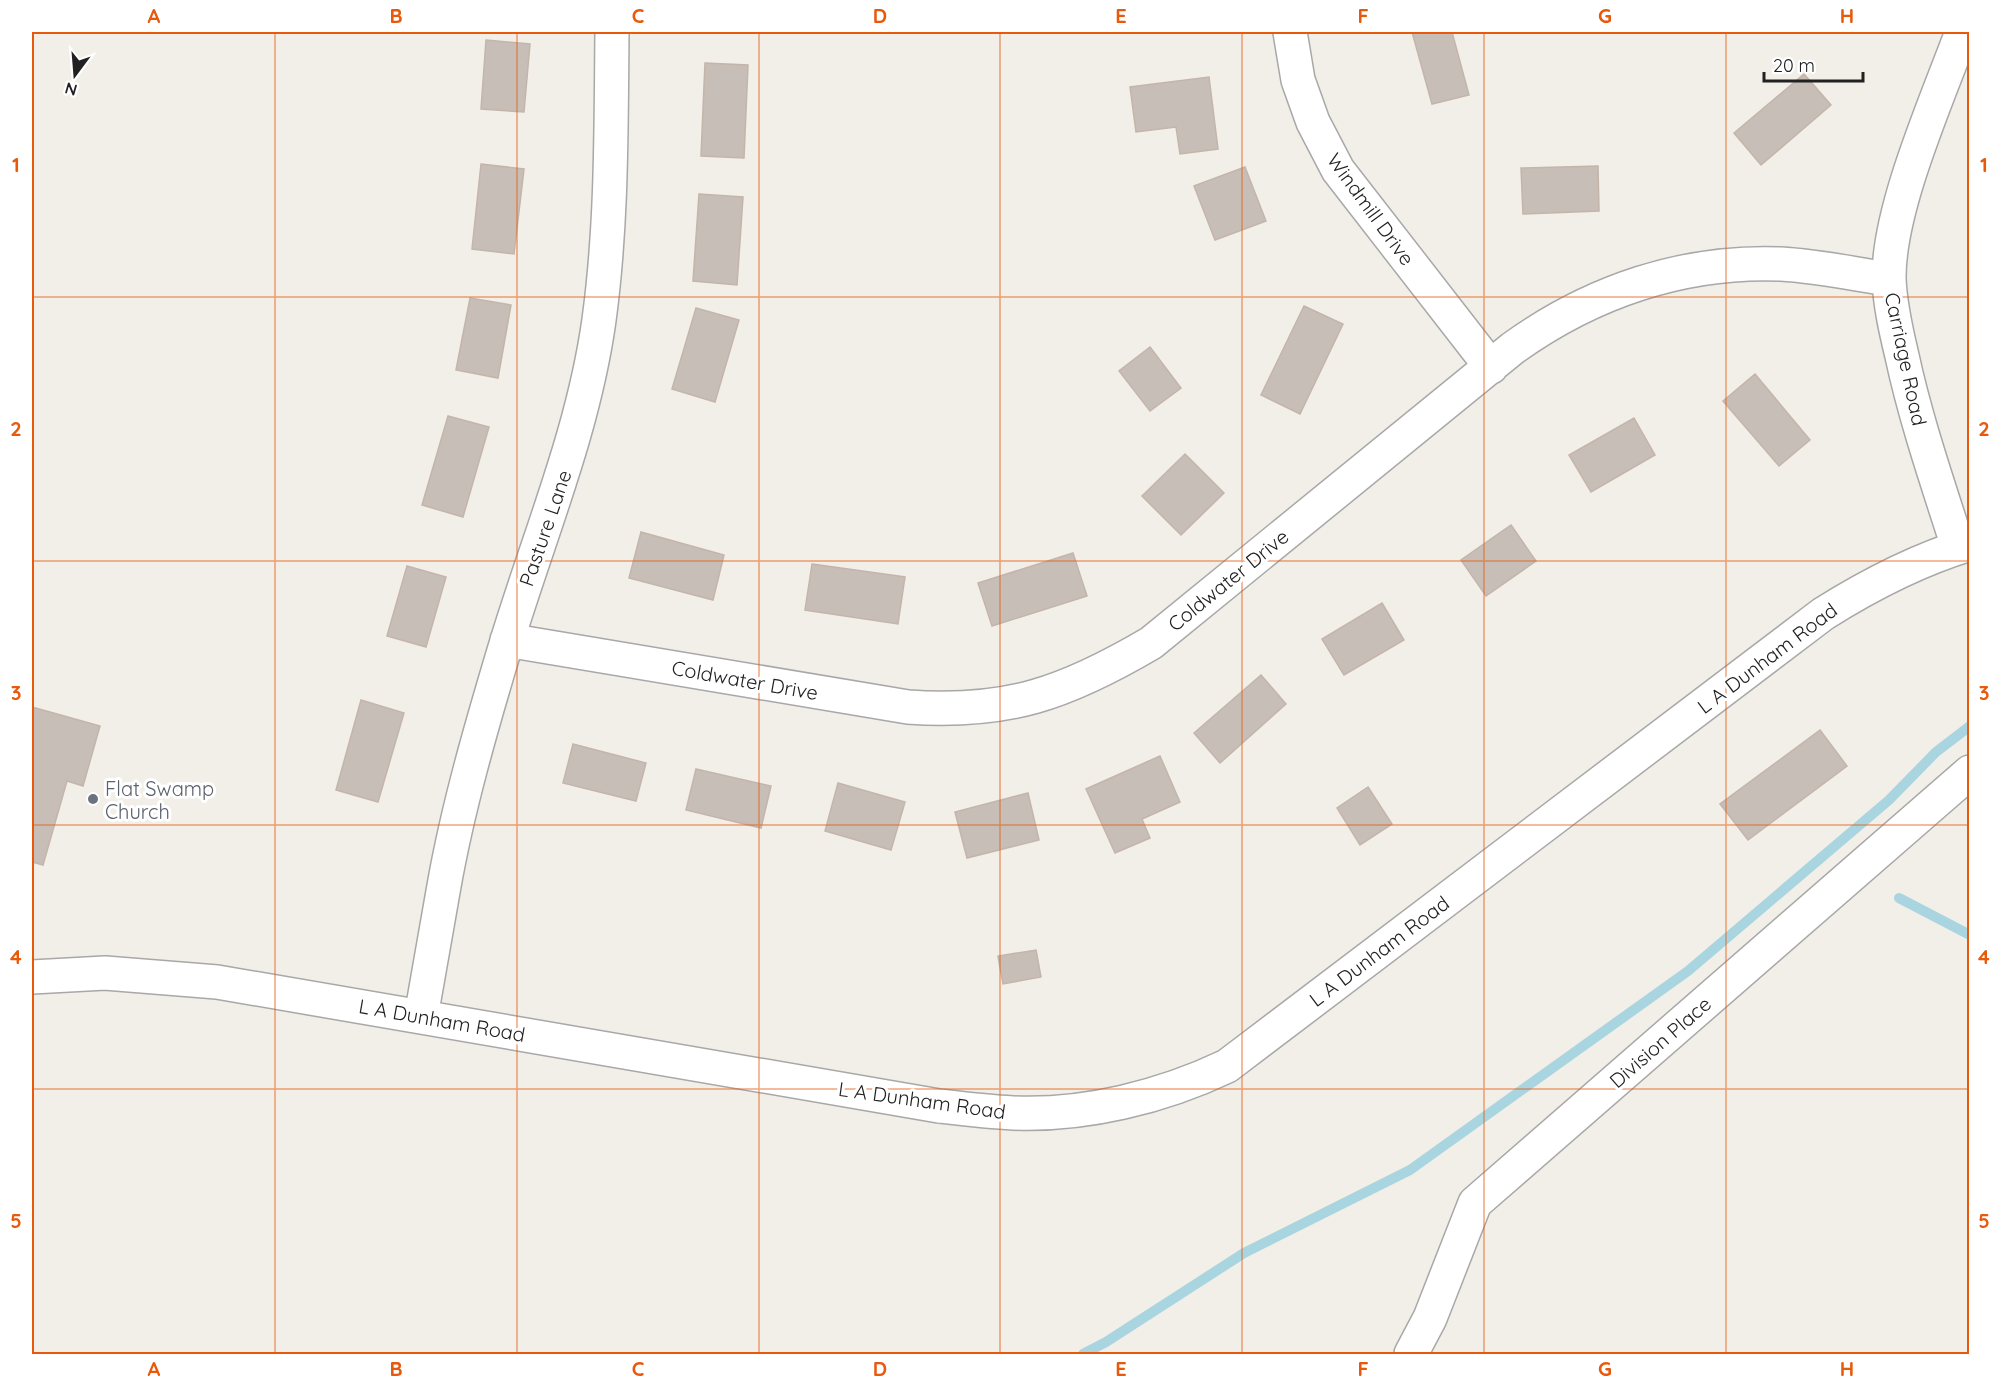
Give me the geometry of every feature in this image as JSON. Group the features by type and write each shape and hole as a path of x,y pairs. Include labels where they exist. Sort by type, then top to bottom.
{"street":[{"name":"Pasture Lane","path":"421,1016 444,885 478,737 507,640 564,476 581,410 599,321 609,223 612,32"},
{"name":"Windmill Drive","path":"1290,32 1298,80 1313,122 1338,170 1491,367"},
{"name":"Carriage Road","path":"1962,32 1913,166 1896,228 1889,279 1894,321 1914,410 1964,545"},
{"name":"Coldwater Drive","path":"507,640 908,708 954,710 999,706 1050,693 1099,674 1151,643 1544,326 1597,298 1661,276 1721,265 1782,264 1889,279"},
{"name":"L A Dunham Road","path":"32,977 105,973 217,982 939,1106 1015,1113 1076,1110 1138,1098 1200,1079 1236,1061 1823,615 1862,590 1964,545"},
{"name":"Division Place","path":"1411,1354 1430,1318 1475,1203 1970,772"}],"building":[{"path":"1412,32 1452,32 1469,95 1432,104"},
{"path":"486,40 530,44 524,112 481,109"},
{"path":"705,63 748,65 744,158 701,156"},
{"path":"1804,74 1831,105 1761,165 1734,133"},
{"path":"1209,77 1218,149 1180,154 1176,127 1136,132 1130,87"},
{"path":"481,164 524,169 514,254 472,249"},
{"path":"1598,166 1599,211 1523,214 1521,168"},
{"path":"1245,167 1266,221 1215,240 1194,186"},
{"path":"699,194 743,197 737,285 693,281"},
{"path":"470,298 511,305 498,378 456,370"},
{"path":"1304,306 1343,324 1300,414 1261,395"},
{"path":"696,308 739,320 715,402 672,389"},
{"path":"1150,347 1181,388 1150,411 1119,371"},
{"path":"1755,374 1810,440 1779,466 1723,401"},
{"path":"448,416 489,427 463,517 422,505"},
{"path":"1634,418 1655,455 1591,492 1569,455"},
{"path":"1185,454 1224,493 1181,535 1142,496"},
{"path":"1511,525 1536,561 1486,596 1461,560"},
{"path":"641,532 724,555 713,600 629,578"},
{"path":"1073,553 1087,596 992,626 978,583"},
{"path":"812,564 905,577 898,624 805,610"},
{"path":"407,566 446,577 426,647 387,636"},
{"path":"1382,603 1404,640 1344,675 1322,639"},
{"path":"1261,675 1286,704 1220,763 1194,733"},
{"path":"361,700 404,713 378,802 336,790"},
{"path":"32,707 100,726 83,786 67,781 43,865 32,862"},
{"path":"1820,730 1847,766 1748,840 1720,804"},
{"path":"573,744 646,763 636,801 563,783"},
{"path":"1160,756 1180,802 1142,819 1150,838 1115,853 1086,789"},
{"path":"696,769 771,786 761,828 686,810"},
{"path":"838,783 905,802 891,850 825,831"},
{"path":"1368,787 1392,824 1360,845 1337,808"},
{"path":"1028,793 1039,840 967,858 955,812"},
{"path":"1036,950 1041,977 1003,984 998,956"}],"waterway":[{"path":"1083,1354 1106,1342 1244,1253 1410,1170 1688,971 1889,800 1936,752 1970,726"},
{"path":"1899,898 1970,935"}],"place":[{"name":"Flat Swamp Church","path":"93,799"}]}
